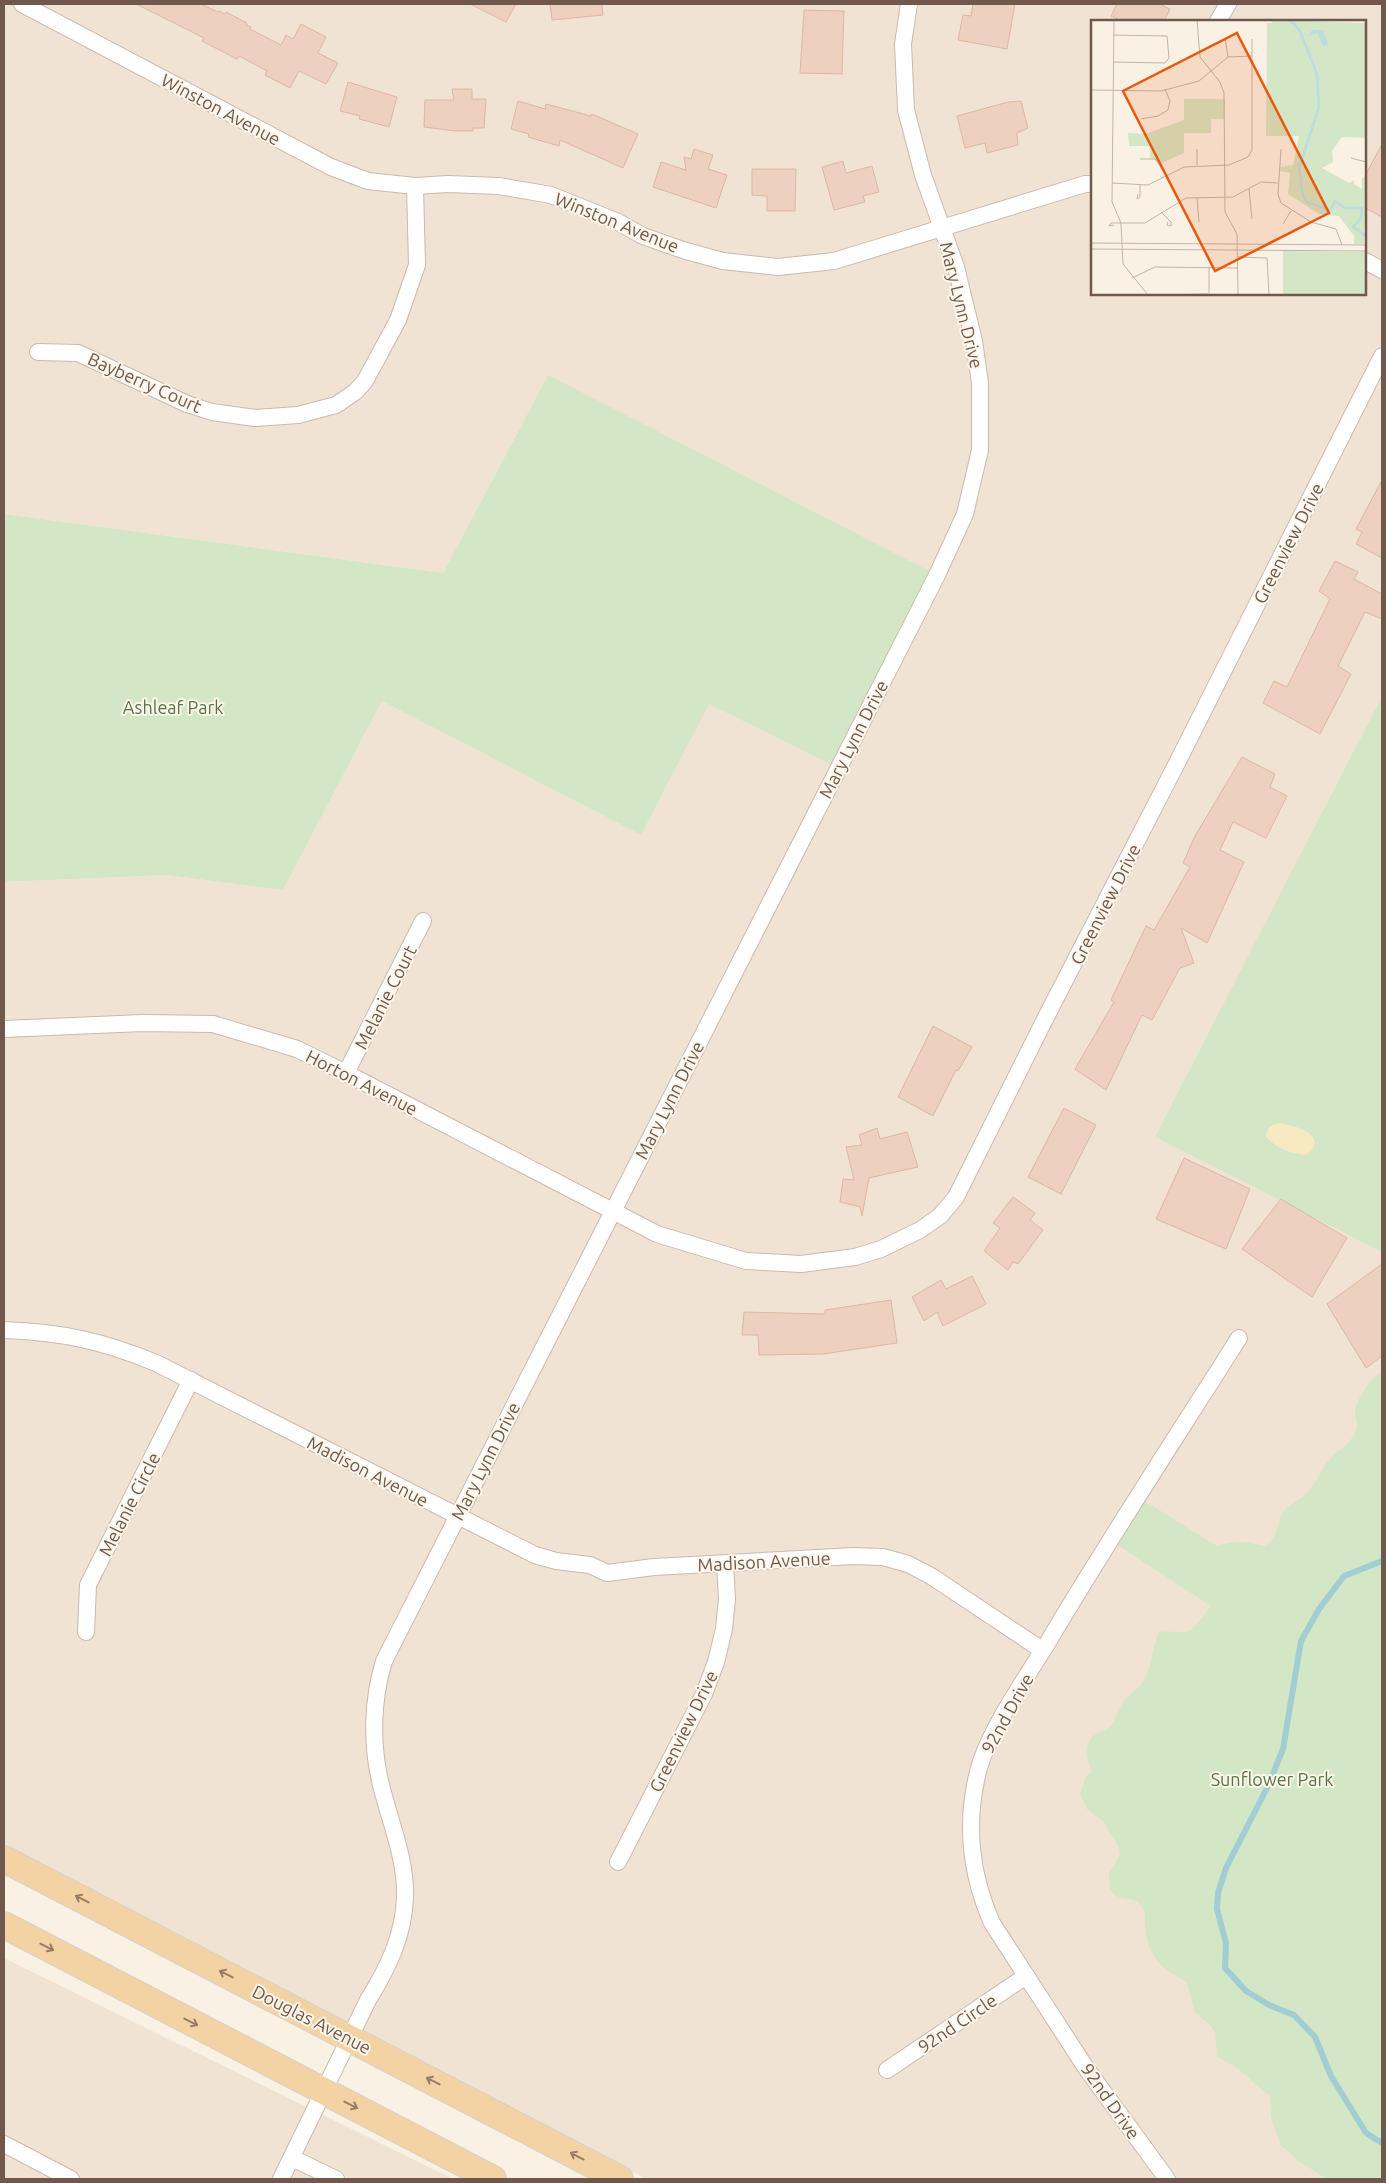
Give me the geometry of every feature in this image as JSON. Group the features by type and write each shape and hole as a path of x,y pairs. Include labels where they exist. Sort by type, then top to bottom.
{"main road":[{"name":"Douglas Avenue","path":"4,1859 620,2179"},
{"path":"4,1925 493,2179"}],"street":[{"name":"Winston Avenue","path":"22,4 331,167 368,181 415,186 448,184 499,186 551,195 618,222 643,236 722,261 778,267 834,261 1085,184 1091,184"},
{"name":"Mary Lynn Drive","path":"281,2179 325,2092 368,2000 383,1975 399,1937 405,1897 402,1860 380,1782 373,1720 378,1680 384,1661 937,575 965,514 980,450 980,383 974,341 956,267 923,175 906,110 903,44 909,4"},
{"path":"1219,20 1228,4"},
{"name":"Bayberry Court","path":"38,352 78,353 187,404 212,412 255,418 298,415 336,405 355,392 365,380 400,313 417,265 415,186"},
{"path":"1366,262 1382,270"},
{"name":"Greenview Drive","path":"693,1246 746,1261 800,1264 855,1257 881,1249 920,1230 940,1216 956,1197 1382,356"},
{"name":"Melanie Court","path":"346,1073 423,921"},
{"name":"Horton Avenue","path":"4,1029 142,1023 213,1024 297,1050 346,1073 657,1234 693,1246"},
{"name":"Madison Avenue","path":"4,1330 45,1332 86,1339 120,1348 156,1363 535,1555 556,1561 590,1566 607,1573 654,1567 724,1563 853,1556 883,1558 900,1562 931,1576 1042,1650"},
{"name":"92nd Drive","path":"1167,2179 1086,2068 992,1923 983,1902 972,1858 971,1813 979,1768 987,1746 1042,1650 1239,1338"},
{"name":"Melanie Circle","path":"86,1632 88,1585 190,1380"},
{"name":"Greenview Drive","path":"618,1862 704,1694 716,1662 724,1629 727,1598 724,1563"},
{"name":"92nd Circle","path":"887,2070 1026,1976"},
{"path":"4,2144 71,2179"},
{"path":"292,2158 336,2179"}],"shaded area":[{"path":"4,4 1382,4 1382,696 1156,1137 1382,1252 1382,1425 1240,1626 1382,2179 646,2179 4,1845 4,882 166,875 283,890 382,701 641,835 709,703 548,375 443,573 4,514"},
{"path":"4,1958 453,2179 4,2179"}],"green space":[{"name":"Ashleaf Park","path":"548,375 937,575 838,768 709,704 641,835 382,701 283,890 166,875 4,882 4,514 443,573"},
{"path":"1382,696 1382,1252 1155,1137"},
{"name":"Sunflower Park","path":"1382,1372 1382,2179 1327,2179 1297,2160 1280,2144 1271,2117 1270,2096 1237,2068 1217,2056 1215,2033 1212,2027 1194,2011 1187,1982 1166,1969 1153,1954 1149,1946 1146,1936 1145,1911 1136,1900 1121,1898 1110,1889 1109,1873 1120,1855 1119,1848 1104,1822 1087,1809 1080,1794 1086,1776 1092,1772 1087,1754 1088,1744 1093,1736 1112,1724 1123,1702 1144,1680 1159,1632 1181,1632 1192,1629 1211,1606 1110,1540 1138,1497 1217,1546 1240,1542 1264,1546 1273,1538 1284,1511 1306,1494 1330,1459 1354,1435 1357,1426 1355,1412 1358,1402 1369,1384"}],"sand":[{"path":"1280,1123 1302,1129 1311,1135 1315,1144 1311,1151 1306,1155 1295,1153 1278,1147 1269,1140 1266,1136 1269,1128"}],"building":[{"path":"136,4 201,4 218,12 225,14 226,12 247,23 246,25 251,27 250,29 281,45 286,35 293,39 301,24 326,37 318,53 338,63 326,84 299,71 290,88 265,75 267,71 239,56 237,59 202,41 204,38"},
{"path":"470,4 516,4 506,22"},
{"path":"550,4 602,4 603,15 552,20"},
{"path":"973,4 1015,4 1007,49 958,40 963,15 971,16"},
{"path":"1117,4 1159,4 1170,9 1164,20 1120,20 1111,16"},
{"path":"804,10 844,11 842,74 800,73"},
{"path":"348,82 397,97 389,127 359,119 360,116 340,111"},
{"path":"452,89 472,89 472,99 486,99 484,128 473,128 473,131 455,131 424,127 425,100 454,100"},
{"path":"518,101 545,109 546,104 591,116 592,114 638,134 623,168 560,140 559,146 528,137 529,134 511,129"},
{"path":"1021,101 1028,128 1017,133 1018,145 987,153 985,143 965,148 957,116 1008,102"},
{"path":"1382,144 1382,217 1366,209 1366,174"},
{"path":"694,149 713,155 708,169 727,175 716,208 653,187 661,162 686,170 684,157 691,159"},
{"path":"843,161 846,173 872,166 879,192 863,196 865,202 834,210 822,167"},
{"path":"752,169 796,169 795,211 767,211 767,196 752,195"},
{"path":"1382,480 1382,558 1356,544 1362,532 1356,529"},
{"path":"1335,561 1358,572 1354,579 1382,594 1382,619 1365,612 1338,666 1351,674 1320,734 1263,703 1274,681 1287,687 1330,599 1319,591"},
{"path":"1242,757 1275,774 1270,787 1287,796 1266,838 1233,822 1220,850 1244,862 1207,943 1181,928 1194,963 1180,968 1152,1020 1142,1015 1106,1090 1075,1069 1114,1002 1111,1000 1146,926 1154,930 1190,867 1183,863 1195,836"},
{"path":"933,1026 972,1047 958,1071 956,1070 933,1116 898,1097"},
{"path":"1064,1108 1096,1125 1061,1194 1028,1177"},
{"path":"877,1128 880,1139 907,1132 918,1167 869,1178 862,1216 860,1207 840,1202 843,1179 854,1180 846,1147 862,1145 859,1135"},
{"path":"1184,1158 1250,1189 1226,1249 1156,1219"},
{"path":"1013,1197 1035,1213 1030,1220 1043,1230 1018,1264 1013,1262 1008,1270 984,1251 1000,1228 993,1223"},
{"path":"1281,1199 1347,1238 1312,1297 1242,1249"},
{"path":"1382,1264 1382,1356 1366,1368 1327,1304"},
{"path":"972,1276 986,1304 943,1326 937,1312 924,1321 912,1297 941,1280 946,1289"},
{"path":"891,1300 897,1343 823,1354 759,1355 758,1335 742,1335 744,1312 825,1314 825,1310"}],"waterway":[{"path":"1382,1561 1344,1576 1319,1609 1301,1641 1283,1749 1268,1786 1226,1868 1218,1893 1217,1909 1226,1943 1225,1968 1246,1991 1269,2005 1294,2015 1315,2037 1331,2076 1366,2133 1382,2143"}]}
